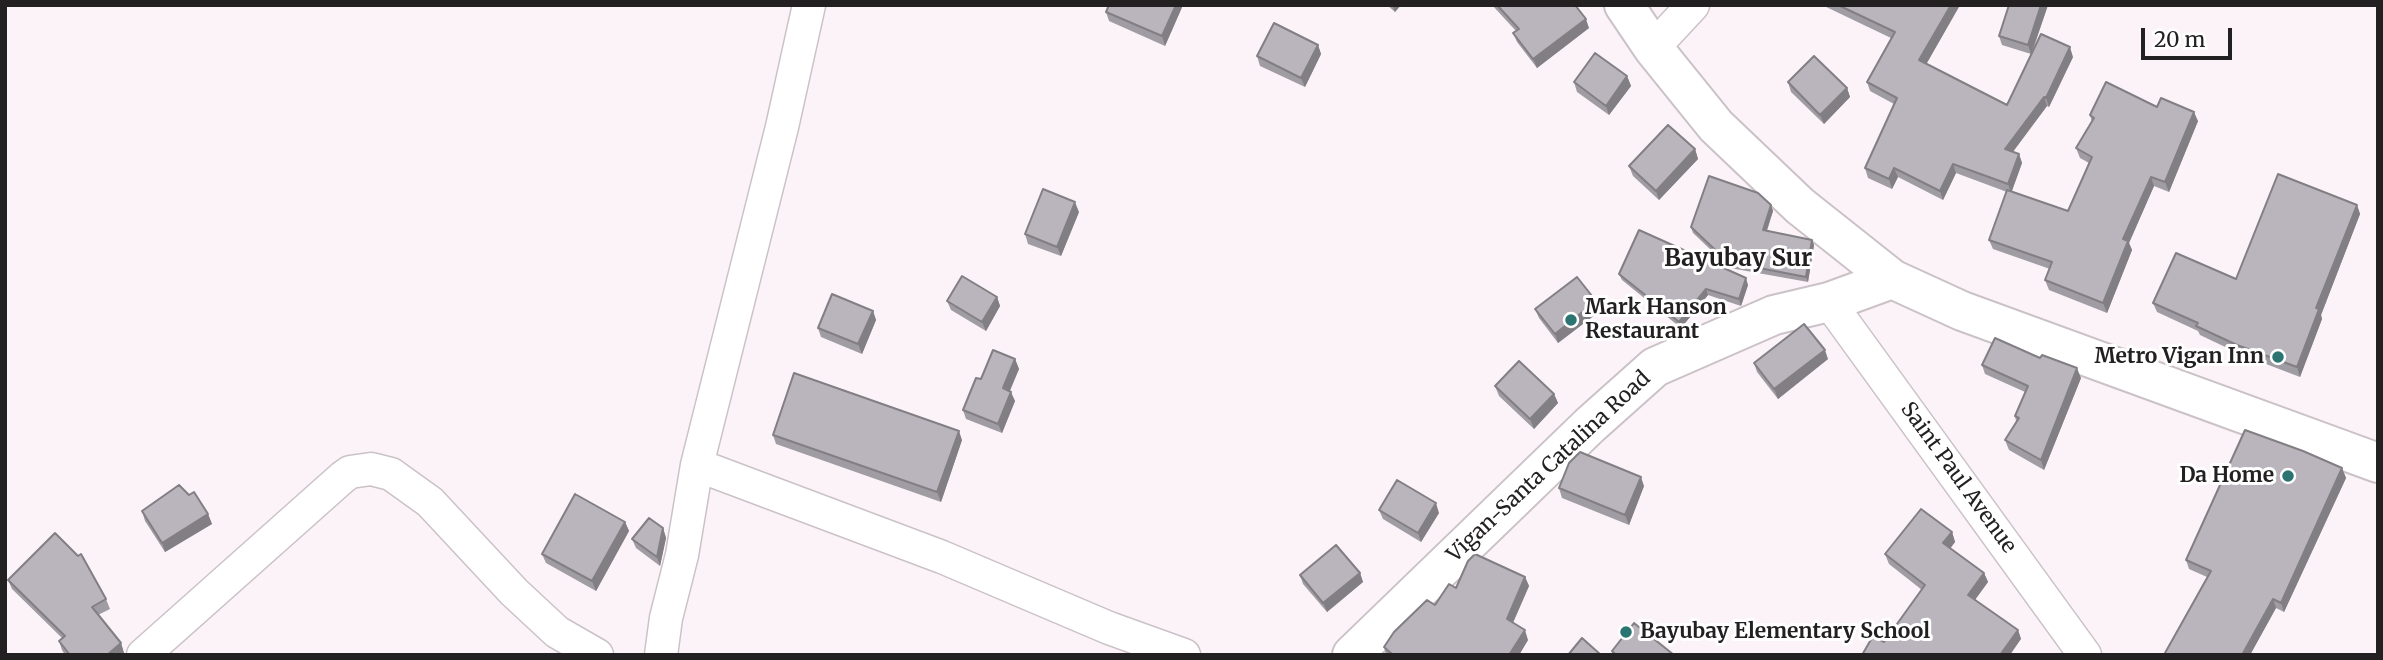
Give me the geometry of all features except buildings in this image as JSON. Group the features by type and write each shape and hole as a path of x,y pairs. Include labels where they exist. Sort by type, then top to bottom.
{"main road":[{"path":"1624,5 1653,48 1716,126 1800,206 1892,279 1987,320 2378,463"},
{"name":"Vigan-Santa Catalina Road","path":"1352,655 1590,425 1655,367 1774,315 1829,302 1892,279"}],"street":[{"path":"661,655 697,465 782,127 808,5"},
{"path":"1653,48 1693,5"},
{"name":"Saint Paul Avenue","path":"1829,302 2085,655"},
{"path":"697,465 942,557 1109,628 1184,655"},
{"path":"143,655 343,477 350,472 371,469 391,474 430,502 514,592 557,632 597,655"}],"place":[{"name":"Mark Hanson Restaurant","path":"1571,320"},
{"name":"Metro Vigan Inn","path":"2278,357"},
{"name":"Da Home","path":"2288,476"},
{"name":"Bayubay Elementary School","path":"1626,632"}],"district":[{"name":"Bayubay Sur","path":"1738,259"}]}
